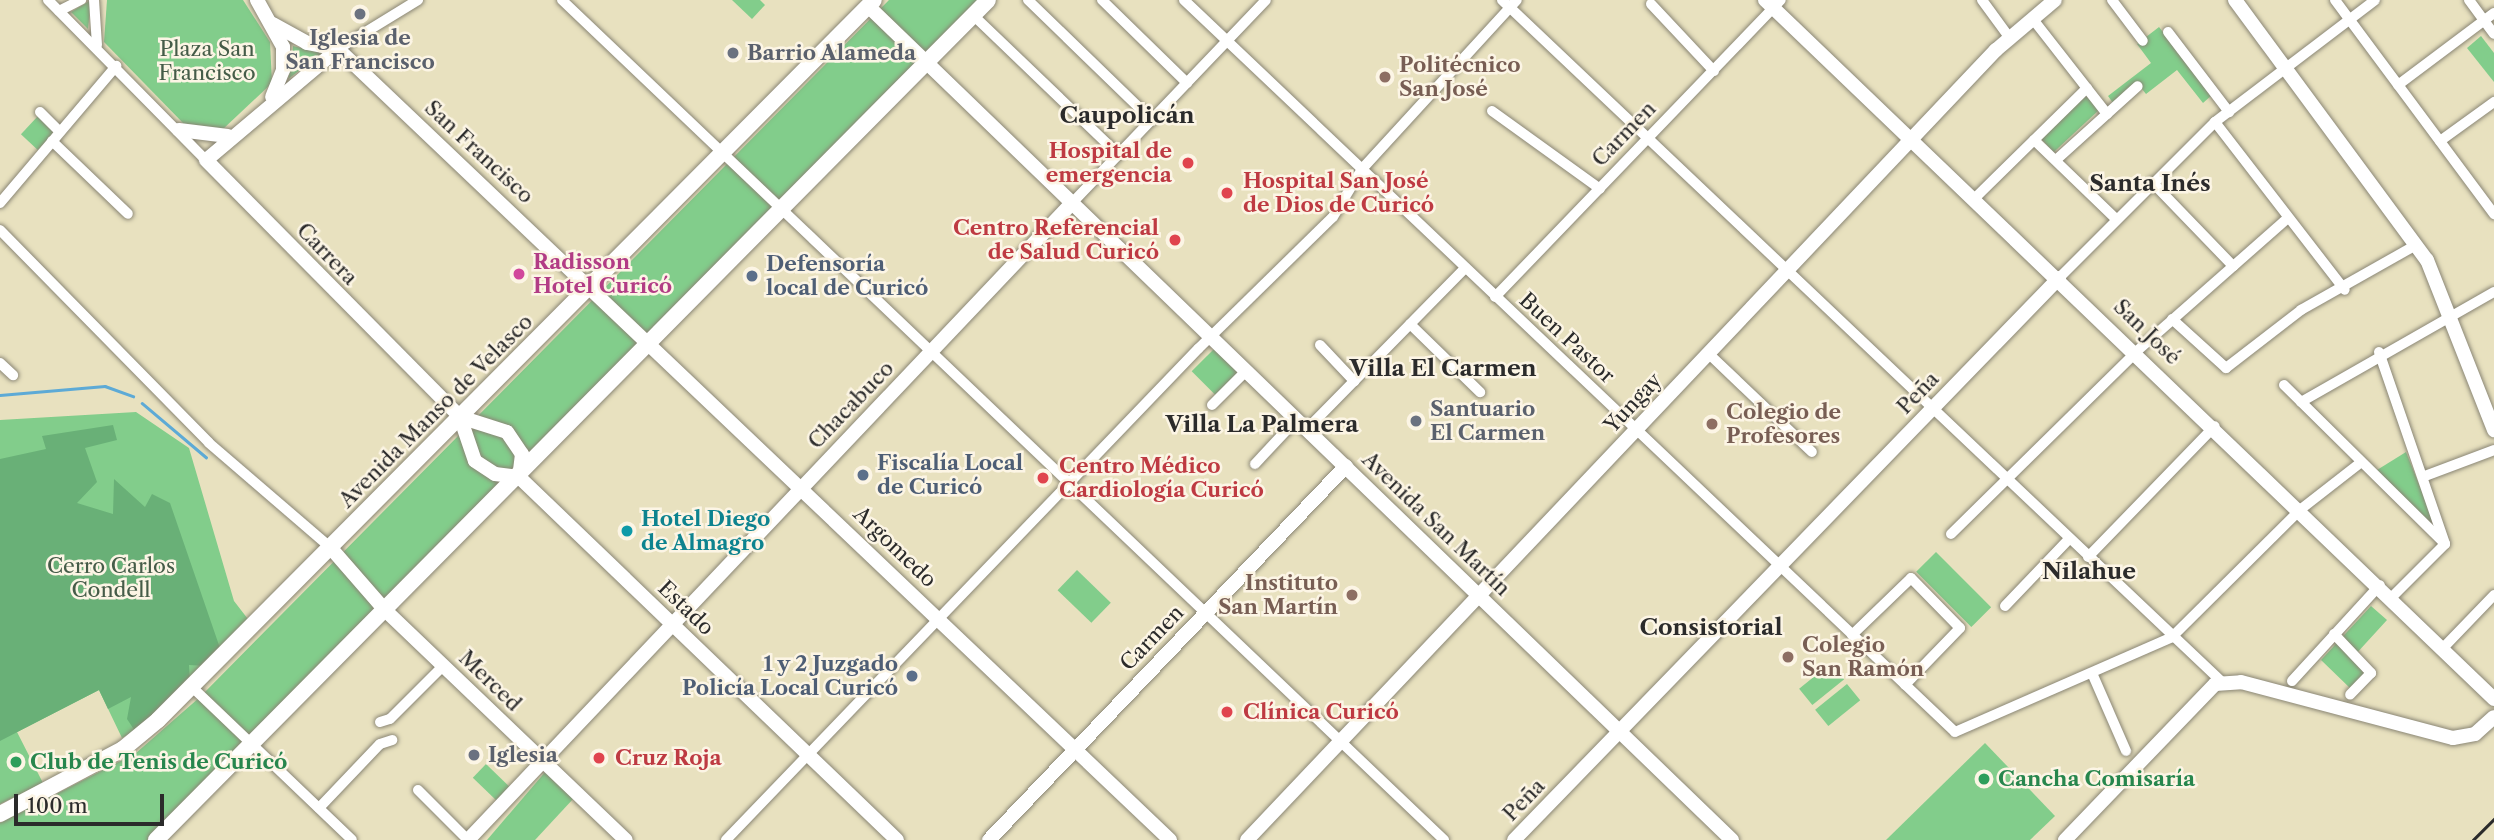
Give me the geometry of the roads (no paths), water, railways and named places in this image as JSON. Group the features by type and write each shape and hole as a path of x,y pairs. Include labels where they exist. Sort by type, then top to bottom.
{"main road":[{"path":"156,840 519,477 988,0"},
{"name":"Avenida Manso de Velasco","path":"0,814 123,749 192,687 723,152 868,2"}],"street":[{"name":"Carrera","path":"48,0 460,417 475,461 495,474 519,477"},
{"path":"59,11 81,0"},
{"path":"94,0 99,49"},
{"path":"257,0 273,24 284,58 271,99"},
{"path":"206,160 228,136 271,99 338,49 418,0"},
{"path":"562,0 1071,481 1444,840"},
{"path":"1028,0 1152,120"},
{"path":"1102,0 1187,83"},
{"name":"Buen Pastor","path":"1184,0 1955,732 2092,673"},
{"name":"Chacabuco","path":"468,840 1266,0"},
{"path":"1982,0 2010,37"},
{"name":"Yungay","path":"1247,840 1912,138 2010,37 2055,0"},
{"path":"2112,0 2143,41"},
{"path":"2235,0 2416,245 2452,318 2494,430"},
{"path":"2335,0 2494,214"},
{"name":"Peña","path":"1514,840 2152,182 2215,122 2375,0"},
{"path":"2469,0 2494,34"},
{"name":"Avenida San Martín","path":"868,2 927,64 1732,840"},
{"path":"726,840 1071,481 1333,217 1362,169 1510,2 1649,139 2222,682 2453,738 2475,734 2494,717"},
{"name":"Carmen","path":"1495,296 1714,71 1773,3"},
{"name":"San José","path":"1773,3 2380,585 2494,699"},
{"path":"1651,4 1714,71"},
{"path":"2398,85 2494,13"},
{"path":"973,15 1119,155"},
{"path":"2032,18 2107,114"},
{"path":"273,24 307,43 338,49"},
{"path":"2168,32 2228,112"},
{"name":"San Francisco","path":"338,49 590,285"},
{"path":"0,203 116,66"},
{"path":"2056,160 2138,86"},
{"path":"1975,198 2087,88"},
{"path":"2440,141 2494,102"},
{"path":"1492,111 1601,189"},
{"path":"40,112 60,132"},
{"path":"2215,122 2345,290"},
{"path":"179,130 228,136"},
{"path":"2035,140 2116,219"},
{"path":"52,141 128,214"},
{"path":"2152,182 2233,267"},
{"path":"2484,200 2494,193"},
{"path":"1951,534 2004,477 2137,351 2288,218"},
{"path":"0,230 209,443 330,547"},
{"path":"2172,319 2226,368 2301,310 2345,290 2416,245"},
{"path":"1255,464 1354,381 1465,268"},
{"name":"Argomedo","path":"590,285 652,341 1170,840"},
{"path":"2301,402 2379,352 2452,318 2494,292"},
{"path":"1410,324 1480,392"},
{"path":"1320,345 1354,381"},
{"path":"2379,352 2425,476 2445,544"},
{"path":"1709,354 1811,452"},
{"path":"0,363 13,375"},
{"path":"1212,405 1247,370"},
{"path":"2284,385 2445,544"},
{"path":"460,417 507,432 522,453 519,477"},
{"path":"2088,556 2215,426"},
{"path":"2425,476 2494,450"},
{"path":"2126,751 2092,673 2172,637 2301,509 2360,463"},
{"name":"Carmen","path":"989,840 1346,466"},
{"name":"Estado","path":"519,477 897,840"},
{"path":"2005,606 2069,539"},
{"path":"2392,597 2445,544"},
{"name":"Merced","path":"330,547 385,610 626,840"},
{"path":"1852,635 1911,578 1960,628 1905,685"},
{"path":"2292,681 2380,585"},
{"path":"2444,647 2494,595"},
{"path":"2334,634 2371,673 2350,695"},
{"path":"380,722 390,719 443,666"},
{"path":"2065,840 2193,701 2222,682"},
{"path":"192,687 352,840"},
{"path":"319,808 380,744 392,740"},
{"path":"418,790 468,840"}],"waterway":[{"path":"0,395 105,386 133,396"},
{"path":"142,403 206,457"}],"railway":[{"path":"2473,840 2494,819"}],"place":[{"name":"Iglesia de San Francisco","path":"360,14"},
{"name":"Barrio Alameda","path":"733,53"},
{"name":"Politécnico San José","path":"1385,77"},
{"name":"Hospital de emergencia","path":"1188,163"},
{"name":"Hospital San José de Dios de Curicó","path":"1227,193"},
{"name":"Centro Referencial de Salud Curicó","path":"1175,240"},
{"name":"Radisson Hotel Curicó","path":"519,274"},
{"name":"Defensoría local de Curicó","path":"752,276"},
{"name":"Santuario El Carmen","path":"1416,421"},
{"name":"Colegio de Profesores","path":"1712,424"},
{"name":"Fiscalía Local de Curicó","path":"863,475"},
{"name":"Centro Médico Cardiología Curicó","path":"1043,478"},
{"name":"Hotel Diego de Almagro","path":"627,531"},
{"name":"Instituto San Martín","path":"1352,595"},
{"name":"Colegio San Ramón","path":"1788,657"},
{"name":"1 y 2 Juzgado Policía Local Curicó","path":"912,676"},
{"name":"Clínica Curicó","path":"1227,712"},
{"name":"Iglesia","path":"474,755"},
{"name":"Cruz Roja","path":"599,758"},
{"name":"Club de Tenis de Curicó","path":"16,762"},
{"name":"Cancha Comisaría","path":"1984,779"}],"district":[{"name":"Caupolicán","path":"1127,115"},
{"name":"Santa Inés","path":"2150,183"},
{"name":"Villa El Carmen","path":"1443,368"},
{"name":"Villa La Palmera","path":"1262,424"},
{"name":"Nilahue","path":"2089,571"},
{"name":"Consistorial","path":"1711,627"}],"park label":[{"name":"Plaza San Francisco","path":"207,61"},
{"name":"Cerro Carlos Condell","path":"111,578"}]}
